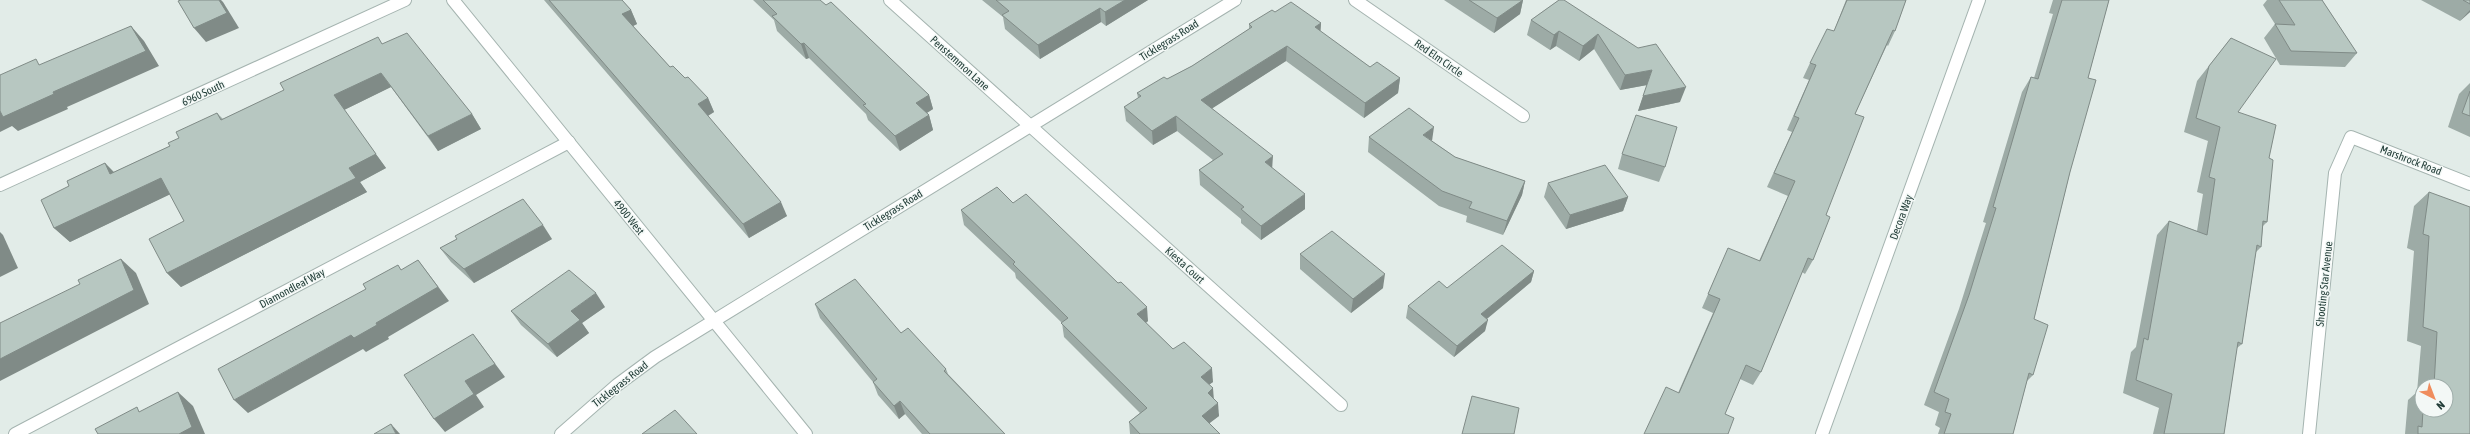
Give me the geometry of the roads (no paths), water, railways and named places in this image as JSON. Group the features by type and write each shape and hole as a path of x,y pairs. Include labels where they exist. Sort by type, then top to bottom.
{"street":[{"name":"6960 South","path":"0,185 405,0"},
{"name":"4900 West","path":"453,0 806,434"},
{"name":"Penstemmon Lane","path":"890,0 1030,126"},
{"name":"Ticklegrass Road","path":"561,434 617,385 656,357 713,320 1235,0"},
{"name":"Red Elm Circle","path":"1355,0 1523,116"},
{"name":"Decora Way","path":"1822,434 1979,0"},
{"name":"Kiesta Court","path":"1030,126 1341,405"},
{"name":"Marshrock Road","path":"2351,137 2470,184"},
{"name":"Shooting Star Avenue","path":"2309,434 2336,173 2351,137"},
{"name":"Diamondleaf Way","path":"15,434 569,142"}]}
